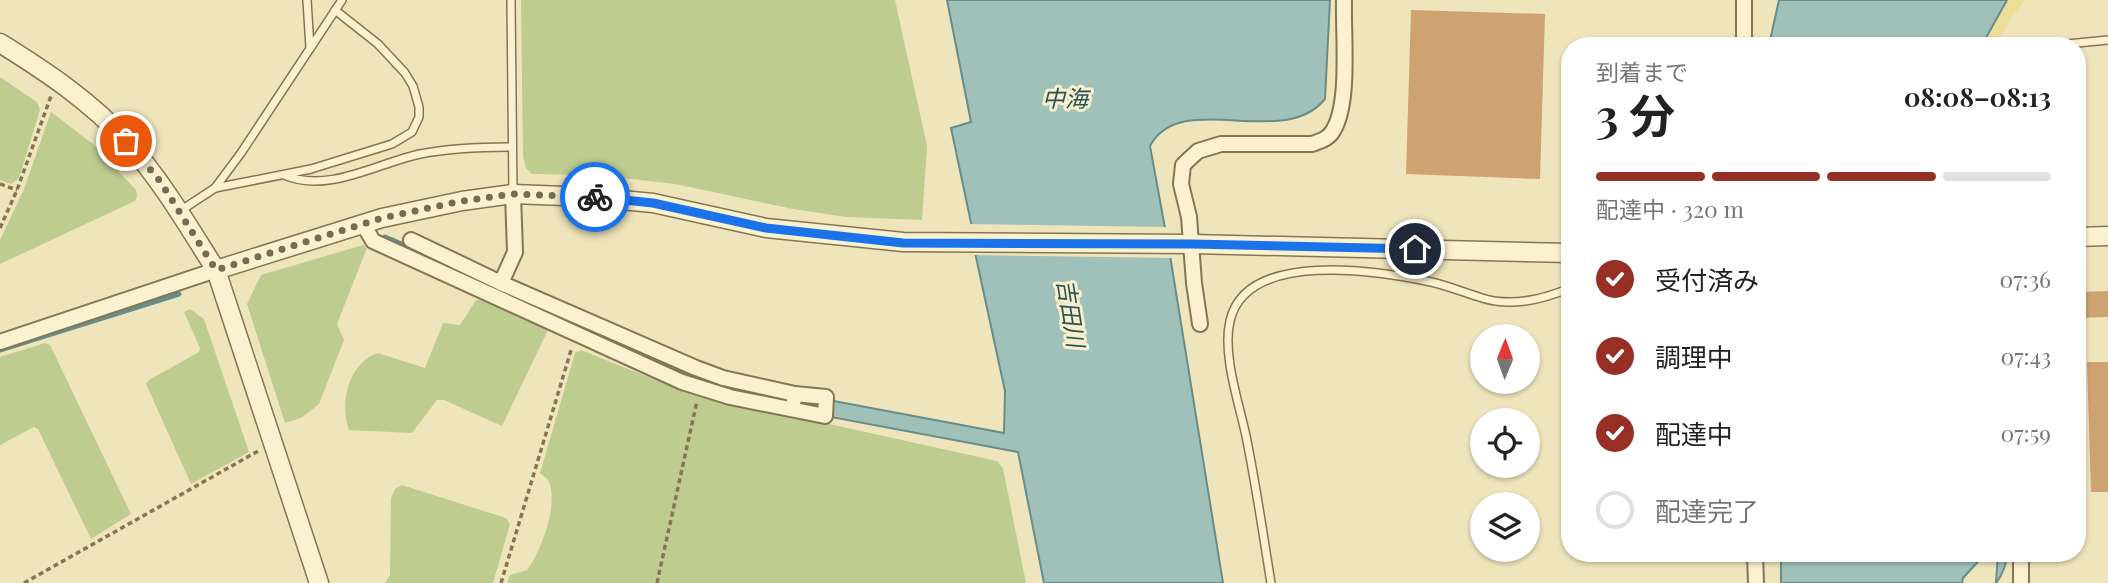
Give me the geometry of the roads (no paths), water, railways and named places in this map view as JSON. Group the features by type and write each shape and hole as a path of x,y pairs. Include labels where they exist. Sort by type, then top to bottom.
{"street":[{"path":"1200,324 1194,283 1183,244 1183,165 1198,151 1221,145 1312,144 1325,139 1334,131 1342,107 1344,0"},
{"path":"1744,0 1744,37"},
{"path":"0,43 56,82 107,122 126,141 160,181 216,270 319,583"},
{"path":"500,283 515,252 513,194"},
{"path":"0,342 363,224 462,201 513,194 653,203 766,228 903,243 1183,244 1561,253"},
{"path":"363,224 373,241 700,389 730,397 793,401"},
{"path":"2086,237 2108,236"},
{"path":"411,240 582,320 711,374 793,401 825,416 826,404"},
{"path":"576,334 582,320"},
{"path":"1755,562 1756,583"},
{"path":"2021,562 2021,583"}],"lane":[{"path":"307,0 310,48"},
{"path":"180,211 215,188 342,0"},
{"path":"511,0 513,194"},
{"path":"215,188 311,169 392,144 405,138 416,126 419,107 417,96 405,73 378,44 335,10"},
{"path":"2086,42 2108,40"},
{"path":"283,175 315,183 418,154 449,149 512,147"},
{"path":"1271,583 1230,357 1230,321 1241,299 1264,281 1280,275 1316,271 1423,280 1496,301 1534,300 1561,291"}],"water":[{"name":"中海","path":"947,0 1330,0 1325,99 1307,114 1284,120 1208,119 1185,122 1165,129 1150,146 1167,239 974,237 951,128 971,122"},
{"path":"1779,0 2007,0 1986,37 1771,36"},
{"name":"吉田川","path":"974,248 1169,249 1223,583 1044,583 1018,452 831,417 830,403 834,401 1004,433 1005,391"},
{"path":"1781,562 1978,562 1963,578 1962,583 1781,583"},
{"path":"1997,562 2006,562 2004,569 1996,583"}],"waterway":[{"path":"385,237 411,248"},
{"path":"499,290 566,322"},
{"path":"0,350 179,294"},
{"path":"578,327 703,381 780,398"},
{"path":"796,401 824,407"}]}
